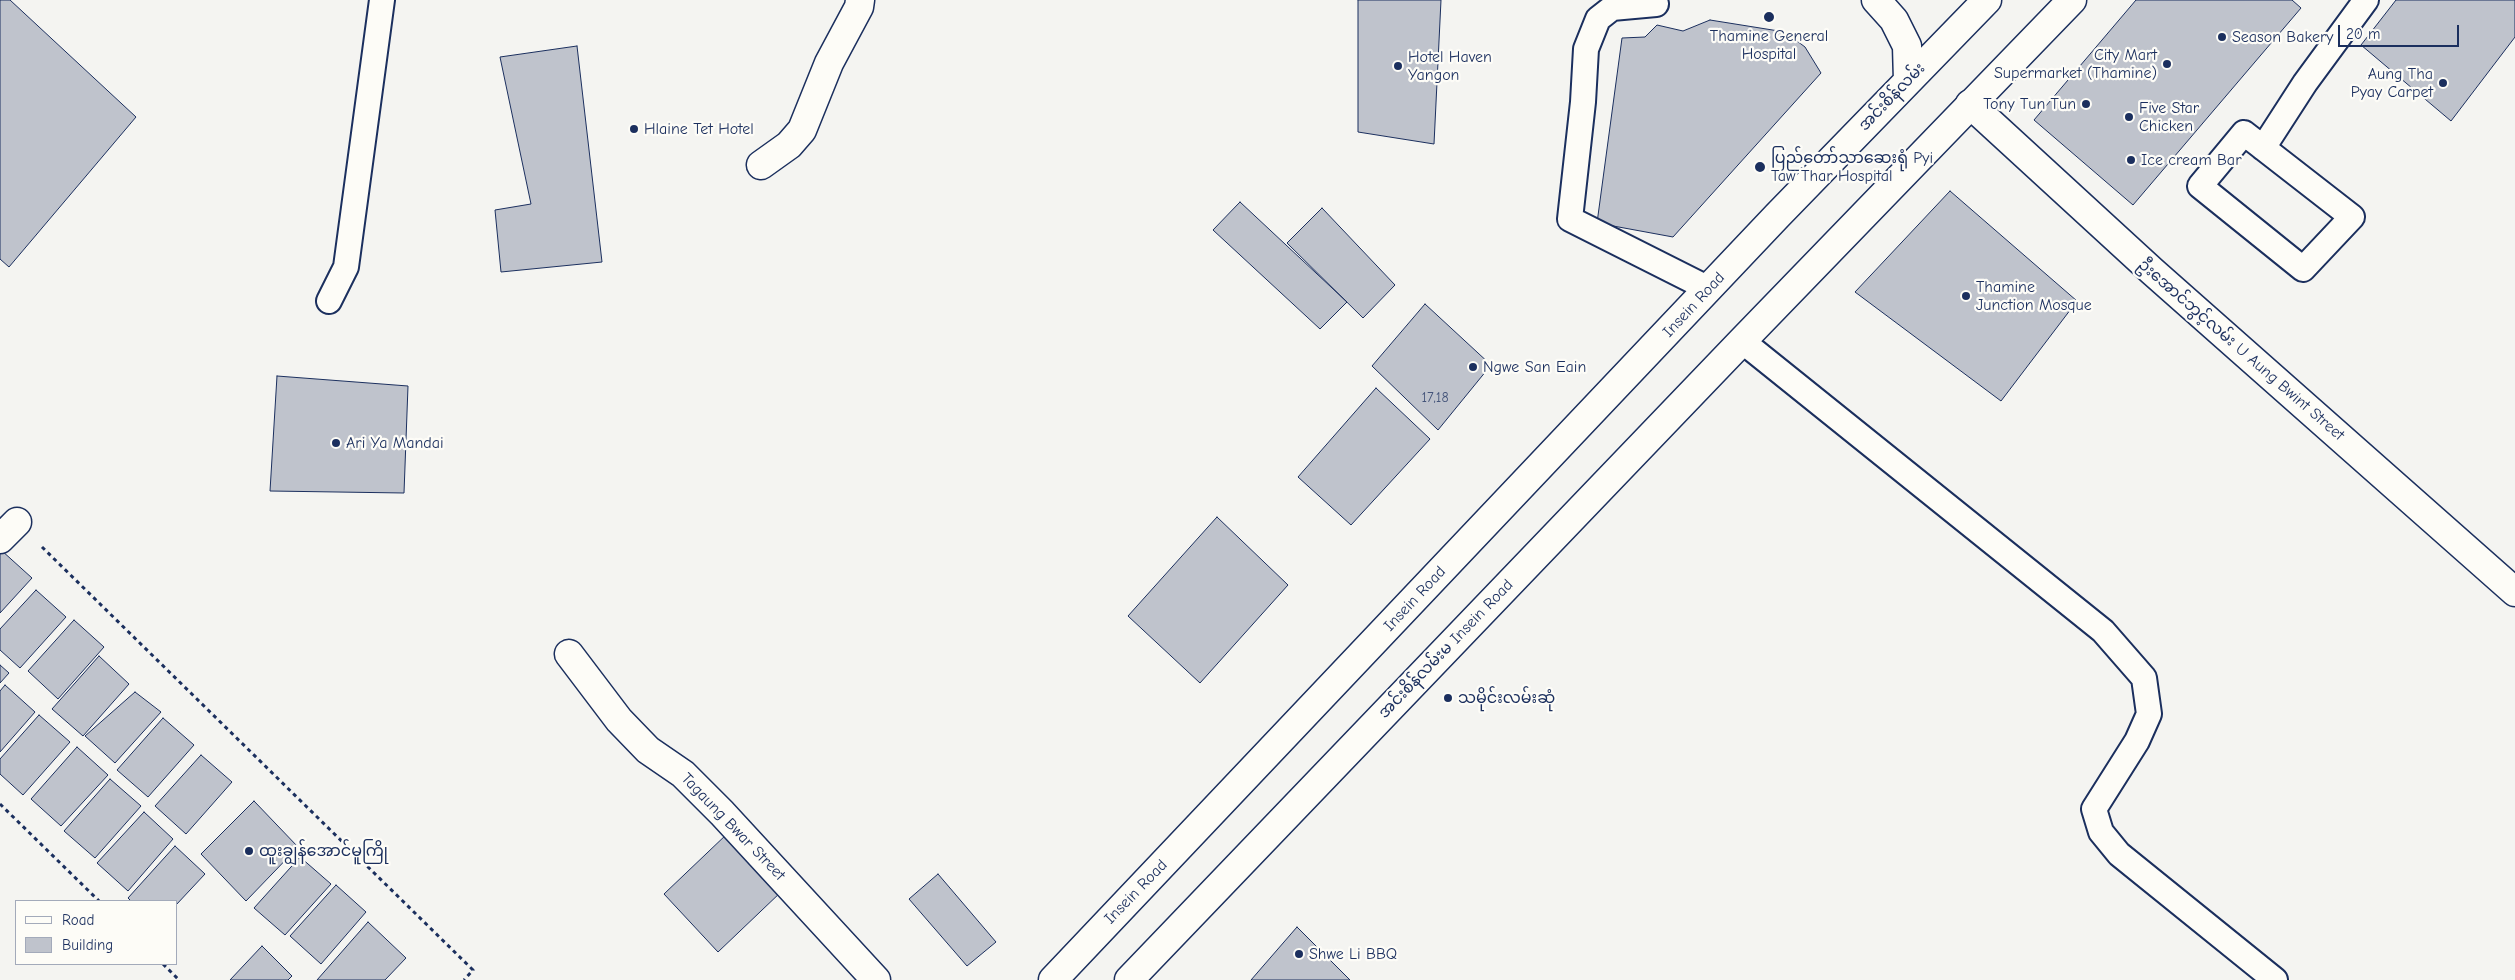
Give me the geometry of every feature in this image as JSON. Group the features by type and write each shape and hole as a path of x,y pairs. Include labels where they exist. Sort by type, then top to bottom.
{"main road":[{"path":"762,165 788,145 802,130 829,63 859,7 860,0"},
{"path":"1876,0 1894,20 1907,46 1908,81"},
{"name":"အင်းစိန်လမ်း","path":"1776,216 1987,0"},
{"path":"1970,104 2072,0"},
{"name":"အင်းစိန်လမ်းမ Insein Road","path":"1129,980 1970,104"},
{"name":"ဦးအောင်ဘွင့်လမ်း U Aung Bwint Street","path":"1970,104 2152,272 2515,592"},
{"name":"Insein Road","path":"1053,980 1709,289 1776,216"},
{"name":"Tagaung Bwar Street","path":"569,654 620,720 648,750 682,774 722,813 876,980"}],"lane":[{"path":"329,301 346,267 382,0"},
{"path":"2263,148 2305,83 2366,0"},
{"path":"1656,4 1612,8 1598,19 1586,49 1583,102 1570,219 1709,289"},
{"path":"2244,133 2263,148 2352,217 2304,269 2200,186 2244,133"},
{"path":"1742,341 2102,631 2144,678 2149,714 2137,741 2094,809 2100,832 2119,854 2275,980"}],"path":[{"path":"8,531 473,970 464,980"},
{"path":"0,804 98,900"},
{"path":"164,965 179,980"}],"building":[{"path":"0,0 10,0 136,117 9,267 0,259"},
{"name":"Hotel Haven Yangon","path":"1358,0 1441,0 1434,144 1358,132"},
{"name":"City Mart Supermarket (Thamine)","path":"2136,0 2292,0 2301,8 2133,205 2034,120"},
{"name":"Aung Tha Pyay Carpet","path":"2396,0 2515,0 2515,37 2451,121 2361,45"},
{"path":"1710,20 1785,32 1805,47 1821,73 1673,237 1597,223 1622,38 1645,37 1657,25 1683,31"},
{"path":"577,46 602,262 501,272 495,210 531,204 500,57"},
{"name":"Thamine Junction Mosque","path":"1950,191 2077,301 2001,401 1855,292"},
{"path":"1240,202 1347,302 1320,329 1213,230"},
{"path":"1322,208 1395,285 1363,318 1287,243"},
{"path":"1425,304 1491,365 1438,430 1372,366"},
{"path":"277,376 408,386 404,493 270,491"},
{"path":"1376,388 1430,439 1351,525 1298,477"},
{"path":"1217,517 1288,585 1200,683 1128,616"},
{"path":"1,550 32,578 0,613 0,552"},
{"path":"36,590 66,617 20,668 0,650 0,629"},
{"path":"74,620 104,647 58,699 28,671"},
{"path":"99,656 129,684 83,736 52,709"},
{"path":"0,665 9,673 0,683"},
{"path":"5,685 35,712 0,752 0,691"},
{"path":"135,692 161,712 115,763 85,736"},
{"path":"39,715 70,742 23,795 0,774 0,759"},
{"path":"163,718 194,745 148,797 117,770"},
{"path":"77,747 108,775 61,826 31,799"},
{"path":"201,755 232,782 186,834 155,806"},
{"path":"110,779 141,806 95,858 64,831"},
{"name":"ထူးချွန်အောင်မူကြို","path":"254,801 298,847 246,901 201,854"},
{"path":"144,812 173,839 128,891 97,863"},
{"path":"728,833 782,891 718,952 664,894"},
{"path":"175,846 205,874 178,903 178,900 130,900 128,898"},
{"path":"300,857 331,884 285,935 254,908"},
{"path":"938,874 996,942 967,966 909,899"},
{"path":"336,885 366,912 321,964 290,936"},
{"path":"368,922 406,958 385,980 317,980"},
{"name":"Shwe Li BBQ","path":"1297,927 1350,980 1251,980"},
{"path":"262,946 292,976 288,980 230,980"}],"place":[{"name":"Thamine General Hospital","path":"1769,17"},
{"name":"Season Bakery","path":"2222,37"},
{"name":"City Mart Supermarket (Thamine)","path":"2167,64"},
{"name":"Hotel Haven Yangon","path":"1398,66"},
{"name":"Aung Tha Pyay Carpet","path":"2443,83"},
{"name":"Tony Tun Tun","path":"2086,104"},
{"name":"Five Star Chicken","path":"2129,117"},
{"name":"Hlaine Tet Hotel","path":"634,129"},
{"name":"Ice cream Bar","path":"2131,160"},
{"name":"ပြည်တော်သာဆေးရုံ Pyi Taw Thar Hospital","path":"1760,167"},
{"name":"Thamine Junction Mosque","path":"1966,296"},
{"name":"Ngwe San Eain","path":"1473,367"},
{"name":"Ari Ya Mandai","path":"336,443"},
{"name":"သမိုင်းလမ်းဆုံ","path":"1448,698"},
{"name":"ထူးချွန်အောင်မူကြို","path":"249,851"},
{"name":"Shwe Li BBQ","path":"1299,954"}]}
